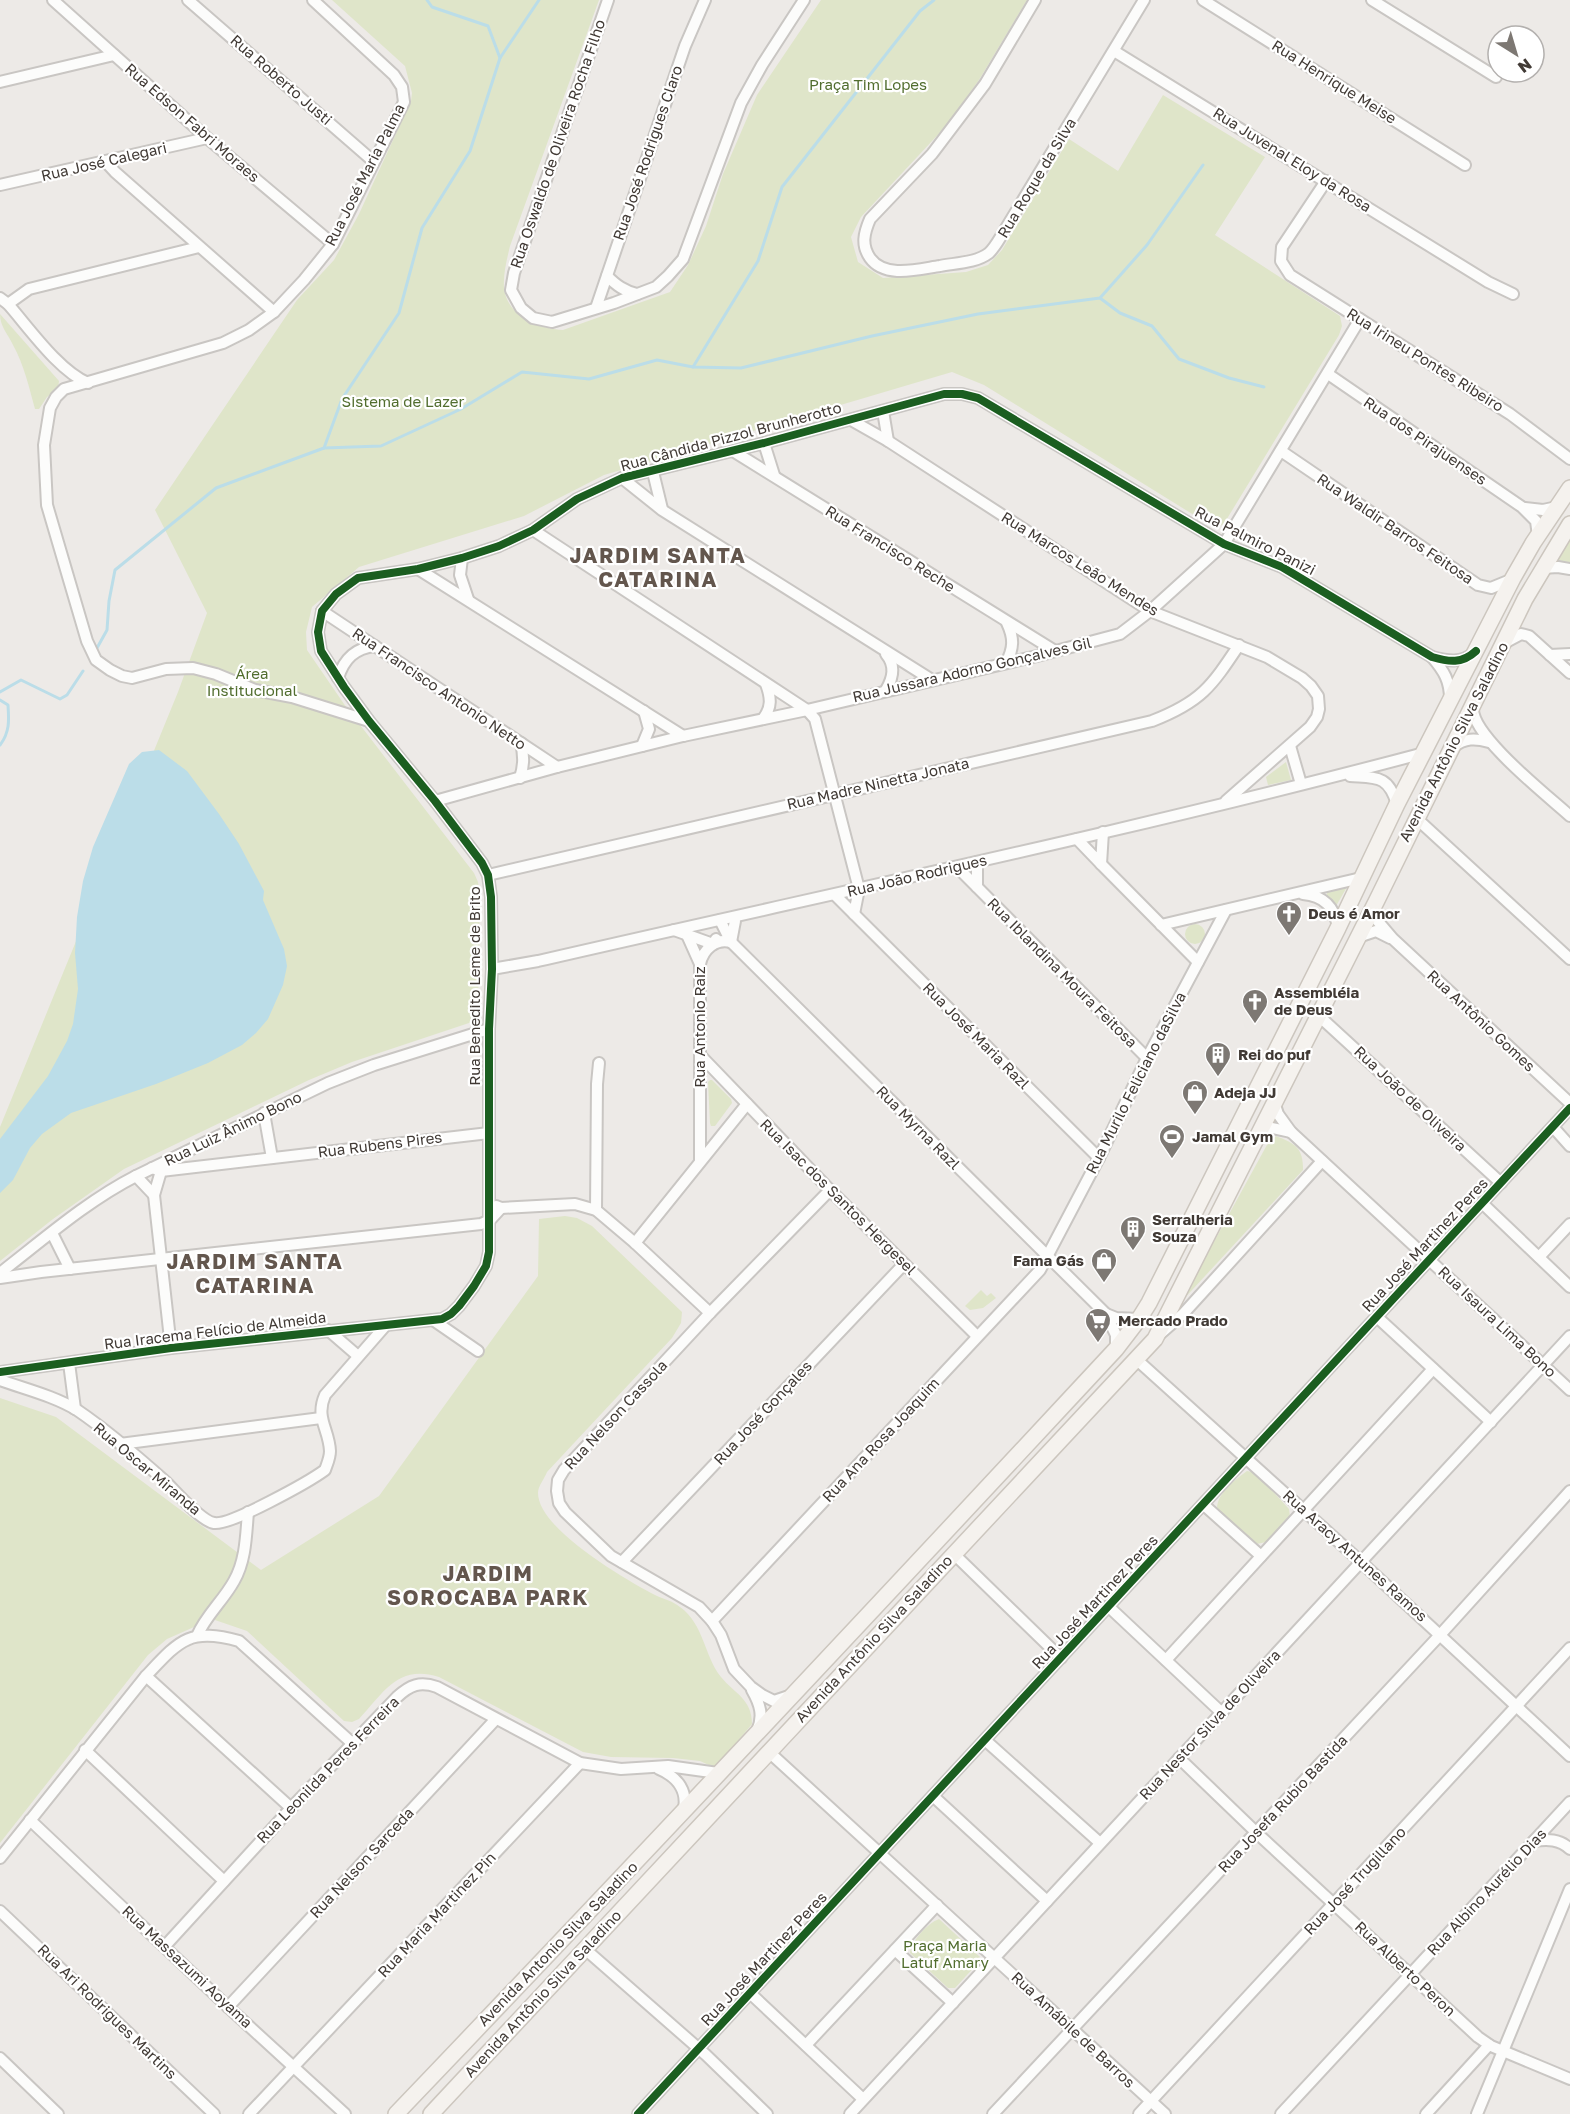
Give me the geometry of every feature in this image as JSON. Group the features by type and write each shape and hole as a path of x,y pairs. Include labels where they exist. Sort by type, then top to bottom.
{"main road":[{"name":"Avenida Antônio Silva Saladino","path":"1361,878 1514,576 1570,488"},
{"path":"1514,576 1542,568 1570,525"},
{"name":"Avenida Antônio Silva Saladino","path":"1275,1105 1542,568"},
{"path":"1416,818 1410,807 1410,798 1445,724 1449,702"},
{"path":"1341,922 1361,878"},
{"path":"1341,922 1354,917 1369,916"},
{"name":"Avenida Antônio Silva Saladino","path":"718,1773 1116,1348 1139,1319 1341,922"},
{"path":"1232,1140 1251,1124 1263,1126 1275,1105"},
{"name":"Avenida Antônio Silva Saladino","path":"431,2114 1155,1338 1263,1126"},
{"name":"Avenida Antonio Silva Saladino","path":"396,2114 647,1852 718,1773"},
{"path":"585,1949 583,1940 587,1926 647,1852"}],"street":[{"name":"Rua Edson Fabri Moraes","path":"53,0 207,138 333,244"},
{"name":"Rua Roberto Justi","path":"188,0 373,161"},
{"name":"Rua José Maria Palma","path":"313,0 394,75 402,87 404,102 333,244 304,280 273,312 249,330 223,343 64,389 50,408 44,445 47,505 87,641 96,660 110,670 132,678 166,669 193,669 216,674 255,690 292,697 369,721"},
{"name":"Rua Oswaldo de Oliveira Rocha Filho","path":"596,308 552,322 542,320 533,318 521,308 511,290 514,273 608,0"},
{"name":"Rua José Rodrigues Claro","path":"596,308 685,46 705,0"},
{"path":"596,308 656,286 683,258 741,103 762,65 804,0"},
{"name":"Rua Roque da Silva","path":"1035,0 972,102 932,154 870,219 864,232 864,242 867,254 874,264 886,270 906,271 970,261 988,253 1000,238 1144,0"},
{"name":"Rua Henrique Meise","path":"1203,0 1465,165"},
{"path":"1372,0 1486,70"},
{"name":"Rua Juvenal Eloy da Rosa","path":"1114,51 1469,271 1513,294"},
{"path":"0,82 114,55"},
{"name":"Rua José Calegari","path":"0,185 207,138"},
{"path":"105,161 273,312"},
{"name":"Rua Irineu Pontes Ribeiro","path":"1326,181 1282,247 1281,261 1290,275 1510,414 1570,459"},
{"path":"88,383 76,378 65,368 4,301 29,289 199,247"},
{"path":"607,276 627,292 637,294"},
{"name":"Rua Jussara Adorno Gonçalves Gil","path":"435,801 557,767 683,736 807,710 1120,634 1150,611 1224,544 1360,319"},
{"name":"Rua dos Pirajuenses","path":"1328,374 1522,507 1536,521 1538,536"},
{"name":"Rua Cândida Pizzol Brunherotto","path":"322,611 336,594 358,578 418,568 462,558 499,546 533,530 577,499 622,478 733,452 944,394 962,394"},
{"name":"Rua Palmiro Panizi","path":"962,394 978,398 1224,544 1282,567 1432,657 1447,676 1449,702"},
{"path":"883,411 888,441"},
{"name":"Rua Marcos Leão Mendes","path":"851,420 888,441 1150,611 1267,657 1311,686 1318,696 1319,708 1317,717 1310,727 1224,803"},
{"path":"764,443 774,476"},
{"name":"Rua Waldir Barros Feitosa","path":"1281,451 1478,585 1491,588 1514,576"},
{"name":"Rua Francisco Reche","path":"733,452 1054,651"},
{"path":"653,472 663,510"},
{"path":"622,478 663,510 932,680"},
{"path":"1522,507 1536,510 1557,507"},
{"path":"533,530 807,710 815,719 859,889 854,914"},
{"path":"462,558 460,575 469,599"},
{"path":"418,568 683,736"},
{"path":"1542,568 1570,569"},
{"name":"Rua Benedito Leme de Brito","path":"322,611 318,633 321,651 369,721 435,801 482,863 488,875 491,897 492,969 489,1029 489,1252 486,1266 452,1314"},
{"name":"Rua Francisco Antonio Netto","path":"322,611 557,767"},
{"path":"1006,663 1012,652 1013,635 1007,622"},
{"path":"1504,643 1525,634 1570,673"},
{"name":"Rua Madre Ninetta Jonata","path":"488,875 1152,720 1181,708 1203,693 1215,681 1239,645"},
{"path":"338,678 342,666 351,655 361,648 375,646"},
{"path":"882,649 890,660 893,671 886,690"},
{"name":"Rua Palmiro Panizi","path":"1432,657 1456,661 1469,657 1476,651"},
{"path":"1550,655 1570,654"},
{"path":"763,719 771,703 766,684"},
{"path":"1473,706 1474,716 1489,742 1570,816"},
{"path":"642,746 649,729 644,711"},
{"path":"1452,747 1473,738 1489,742"},
{"path":"520,778 524,767 521,743"},
{"path":"1290,746 1301,784"},
{"name":"Rua João Rodrigues","path":"492,969 538,961 673,930 722,925 745,914 1077,839 1424,753"},
{"name":"Rua João Rodrigues","path":"1341,775 1375,777 1386,781 1397,804"},
{"path":"1416,818 1570,959"},
{"path":"1101,864 1103,832"},
{"path":"1077,839 1198,962"},
{"name":"Rua Iblandina Moura Feitosa","path":"977,862 977,887"},
{"name":"Rua Iblandina Moura Feitosa","path":"957,867 1147,1058"},
{"path":"1161,925 1361,878"},
{"path":"1297,893 1320,896 1341,922"},
{"name":"Rua José Maria Razl","path":"835,895 1099,1158"},
{"name":"Rua Antônio Gomes","path":"1377,900 1385,928"},
{"name":"Rua Murilo Feliciano daSilva","path":"1048,1258 1147,1058 1226,910"},
{"name":"Rua Antonio Raiz","path":"700,1161 700,964 703,954 712,944 722,925 735,921 745,914"},
{"name":"Rua Antônio Gomes","path":"1369,916 1376,919 1393,939 1570,1103"},
{"path":"673,930 712,944 723,941 731,942 735,921"},
{"name":"Rua Myrna Razl","path":"722,925 731,942 1106,1314 1116,1335 1116,1348"},
{"path":"1358,937 1376,931 1393,939"},
{"path":"687,935 700,964"},
{"name":"Rua João de Oliveira","path":"1319,1016 1501,1183"},
{"name":"Rua Luiz Ânimo Bono","path":"0,1273 116,1186 136,1176 156,1170 187,1151 328,1083 374,1065 489,1029"},
{"name":"Rua Isac dos Santos Hergesel","path":"700,1056 830,1190 977,1336"},
{"path":"596,1210 599,1063"},
{"path":"635,1244 747,1104"},
{"name":"Rua Isaura Lima Bono","path":"1275,1105 1278,1114 1291,1132 1570,1390"},
{"name":"Rua José Martinez Peres","path":"646,2111 699,2049 1570,1108"},
{"path":"264,1113 272,1158"},
{"path":"1263,1126 1291,1132"},
{"path":"1552,1127 1570,1146"},
{"name":"Rua Rubens Pires","path":"156,1170 489,1132"},
{"path":"700,1135 707,1141 716,1142"},
{"path":"187,1151 207,1165"},
{"path":"1155,1338 1183,1314 1322,1161"},
{"path":"156,1170 154,1196 171,1348"},
{"path":"136,1176 154,1196"},
{"name":"Rua Nelson Cassola","path":"791,1695 774,1701 751,1687 734,1669 721,1635 699,1607 611,1556 565,1512 559,1503 557,1491 558,1480 564,1470 710,1313 830,1190"},
{"path":"490,1203 501,1209 575,1204 596,1210 710,1313"},
{"path":"1482,1203 1570,1287"},
{"path":"0,1278 481,1224 490,1220 501,1209"},
{"path":"1539,1257 1570,1224"},
{"path":"52,1233 70,1269"},
{"name":"Rua Ana Rosa Joaquim","path":"712,1621 1040,1270 1048,1258"},
{"path":"17,1260 32,1271 41,1272"},
{"name":"Rua José Gonçales","path":"622,1562 904,1264"},
{"path":"433,1320 452,1314 459,1337"},
{"path":"1106,1314 1116,1318 1139,1319"},
{"path":"1377,1317 1491,1422"},
{"path":"433,1320 478,1352"},
{"name":"Rua Iracema Felício de Almeida","path":"0,1372 171,1348 433,1320"},
{"path":"120,1444 321,1418 321,1404 325,1395 387,1325"},
{"name":"Rua Iracema Felício de Almeida","path":"328,1330 358,1356"},
{"name":"Rua Nestor Silva de Oliveira","path":"850,2114 1570,1336"},
{"name":"Rua Aracy Antunes Ramos","path":"1136,1359 1361,1562 1570,1756"},
{"path":"69,1363 75,1410"},
{"path":"1166,1660 1433,1369"},
{"name":"Rua Oscar Miranda","path":"0,1380 75,1410 148,1466 212,1523 221,1524 231,1521 324,1470 330,1451 321,1418"},
{"name":"Rua Josefa Rubio Bastida","path":"993,2114 1440,1635 1570,1491"},
{"path":"1204,1505 1261,1557"},
{"path":"197,1636 203,1622 234,1580 243,1558 248,1512"},
{"path":"954,1554 1061,1658"},
{"path":"1109,1607 1222,1713"},
{"path":"0,1858 146,1677 170,1650 197,1636 217,1635 239,1641 352,1744"},
{"name":"Rua José Trugillano","path":"1139,2114 1570,1648"},
{"path":"146,1677 291,1808"},
{"name":"Rua Leonilda Peres Ferreira","path":"165,1947 291,1808 403,1691 421,1684 437,1688 580,1763 621,1769 689,1768 718,1773"},
{"name":"Rua Nelson Cassola","path":"751,1687 760,1707 760,1724 757,1731"},
{"name":"Rua Nelson Sarceda","path":"228,2007 495,1720"},
{"path":"985,1740 1100,1843"},
{"path":"85,1750 224,1881"},
{"name":"Rua Amábile de Barros","path":"769,1752 1165,2114"},
{"name":"Rua Alberto Peron","path":"1179,1758 1256,1833 1489,2045 1570,2079"},
{"name":"Rua Maria Martinez Pin","path":"249,2114 580,1763"},
{"path":"656,1767 675,1777 681,1785 685,1799 682,1814"},
{"path":"933,1796 1047,1901"},
{"name":"Rua Albino Aurélio Dias","path":"1281,2114 1570,1802"},
{"name":"Rua Massazumi Aoyama","path":"30,1820 345,2114"},
{"path":"1534,1841 1547,1839 1560,1842 1570,1849"},
{"path":"1477,2114 1570,1888"},
{"path":"806,2045 937,1905"},
{"name":"Rua Ari Rodrigues Martins","path":"0,1911 214,2114"},
{"path":"585,1949 699,2049 767,2114"},
{"path":"895,1950 953,2003"},
{"path":"750,1994 863,2099"},
{"path":"1426,2114 1489,2045"},
{"path":"0,2058 58,2114"}],"green space":[{"path":"332,0 599,0 510,246 504,277 506,298 511,306 526,319 544,327 563,330 670,292 688,265 706,226 723,174 757,95 821,0 1027,0 979,80 947,125 861,217 851,237 858,262 883,278 966,272 988,265 1002,250 1069,139 1118,171 1163,95 1265,157 1215,235 1340,316 1342,326 1339,335 1225,522 1218,527 1210,525 984,385 952,372 604,475 524,516 359,567 312,607 306,632 307,650 344,704 474,873 480,895 478,1011 472,1022 352,1062 309,1080 124,1169 53,1219 0,1261 0,1127 178,692 207,613 155,510 297,300 334,260 359,214 411,101 412,93 405,66"},
{"path":"0,314 59,381 58,389 47,397 39,409 35,409 23,368 3,327"},
{"path":"1570,536 1570,564 1559,560 1559,553"},
{"path":"1286,762 1291,780 1268,785 1266,777"},
{"path":"1346,885 1336,906 1327,897 1327,889"},
{"path":"1195,924 1202,927 1205,934 1202,941 1195,944 1188,941 1185,934 1188,927"},
{"path":"710,1080 731,1099 732,1103 715,1126 711,1126 710,1123 708,1082"},
{"path":"1276,1136 1297,1148 1302,1157 1303,1170 1181,1302 1268,1143"},
{"path":"565,1216 577,1218 592,1226 682,1312 681,1323 672,1338 547,1472 538,1493 542,1507 552,1522 567,1537 605,1566 677,1605 694,1622 715,1669 746,1703 751,1715 752,1724 717,1766 713,1767 700,1761 673,1758 611,1757 583,1752 439,1677 425,1674 402,1677 384,1690 359,1719 352,1722 344,1721 247,1631 212,1619 167,1639 148,1655 0,1843 0,1398 56,1417 261,1570 379,1496 538,1276 539,1219"},
{"path":"981,1290 987,1296 991,1293 996,1298 983,1308 970,1310 965,1306"},
{"path":"1247,1471 1256,1473 1289,1509 1290,1517 1266,1542 1257,1544 1217,1509 1223,1492"},
{"name":"Praça Maria Latuf Amary","path":"939,1919 980,1957 977,1964 955,1988 948,1988 910,1953 913,1943 921,1933"}],"water":[{"path":"159,750 187,771 239,844 264,891 263,900 284,949 287,966 283,985 268,1019 242,1045 208,1063 156,1084 71,1113 42,1134 30,1148 13,1180 0,1193 0,1139 48,1076 67,1041 73,1024 78,989 75,953 77,917 83,881 93,847 129,764 142,752"}],"waterway":[{"path":"427,0 432,7 488,26 500,58"},
{"path":"97,648 107,630 109,601 115,570 216,488 324,448 342,399 399,313 422,228 470,151 500,58 539,0"},
{"path":"693,367 758,261 782,187 920,11 934,0"},
{"path":"324,448 381,446 461,409 522,372 589,379 657,360 693,367 741,368 872,336 978,314 1100,298 1147,245 1203,165"},
{"path":"1100,298 1120,313 1152,326 1179,359 1229,378 1264,387"},
{"path":"0,692 21,680 60,699 67,695 83,671"},
{"path":"0,700 8,705 9,716 7,731 0,745"}],"cycle path":[{"path":"0,1372 171,1348 442,1319 459,1306 486,1266 489,1252 489,1029 492,969 491,897 488,875 482,863 435,801 369,721 321,651 318,632 322,611 336,594 358,578 418,569 499,546 533,530 577,499 622,478 764,443 944,394 962,394 978,398 1224,544 1282,567 1432,657 1455,661 1466,658 1476,651"},
{"path":"638,2114 1570,1108"}],"place":[{"name":"Deus é Amor","path":"1289,937"},
{"name":"Assembléia de Deus","path":"1255,1025"},
{"name":"Rei do puf","path":"1218,1078"},
{"name":"Adeja JJ","path":"1195,1116"},
{"name":"Jamal Gym","path":"1172,1160"},
{"name":"Serralheria Souza","path":"1133,1252"},
{"name":"Fama Gás","path":"1104,1284"},
{"name":"Mercado Prado","path":"1098,1344"}],"district":[{"name":"JARDIM SANTA CATARINA","path":"658,568"},
{"name":"JARDIM SANTA CATARINA","path":"255,1274"},
{"name":"JARDIM SOROCABA PARK","path":"488,1586"}],"park label":[{"name":"Praça Tim Lopes","path":"868,85"},
{"name":"Sistema de Lazer","path":"403,402"},
{"name":"Área Institucional","path":"252,682"}]}
